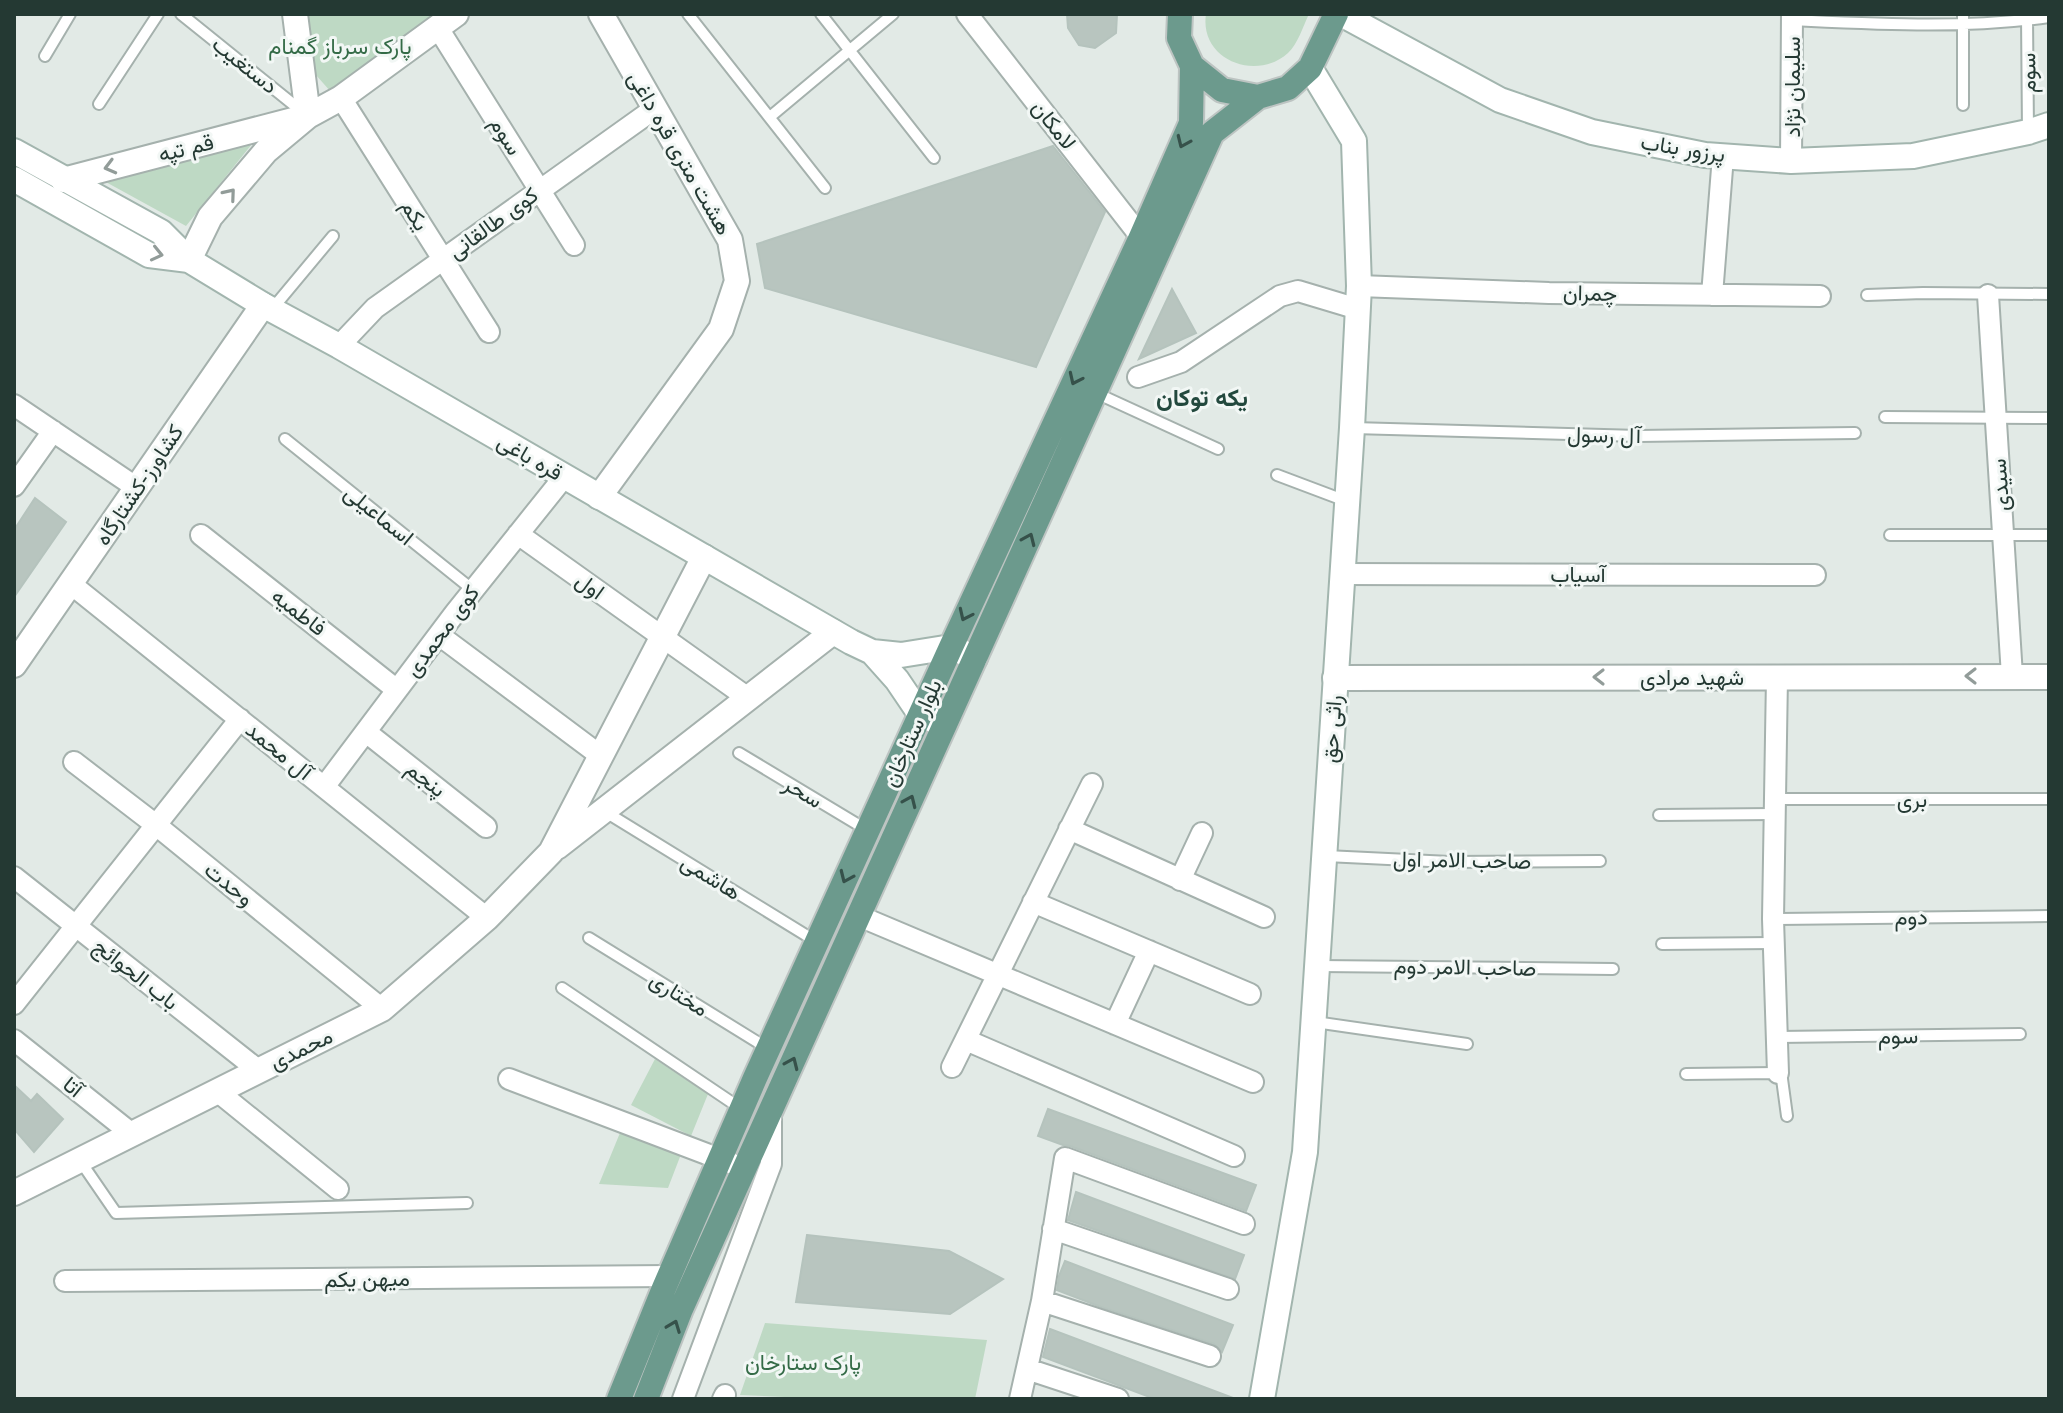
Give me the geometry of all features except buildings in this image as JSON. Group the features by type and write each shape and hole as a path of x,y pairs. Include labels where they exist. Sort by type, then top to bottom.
{"main road":[{"path":"1180,14 1179,38 1192,66 1222,90 1258,97"},
{"path":"1310,68 1338,14"},
{"name":"بلوار ستارخان","path":"619,1399 768,1049 1191,123 1192,66"},
{"name":"بلوار ستارخان","path":"646,1399 681,1309 744,1168 1212,133 1258,97 1288,88 1310,68"}],"street":[{"path":"295,14 308,116"},
{"name":"لامکان","path":"967,14 1141,237"},
{"name":"پرزور بناب","path":"1338,14 1500,100 1592,132 1705,155 1791,161 1913,156 2039,129"},
{"name":"هشت متری قره داغی","path":"599,497 721,329 737,281 730,240 604,15"},
{"name":"سلیمان نژاد","path":"1791,161 1792,17"},
{"name":"قم تپه","path":"189,260 210,217 266,151 308,116 341,98 447,21"},
{"name":"سوم","path":"447,21 539,190 574,245"},
{"name":"راثی حق","path":"1262,1399 1305,1152 1359,297 1354,141 1310,68"},
{"name":"یکم","path":"341,98 489,332"},
{"name":"کوی طالقانی","path":"339,346 375,308 654,109"},
{"name":"قم تپه","path":"63,180 308,116"},
{"path":"14,151 161,232 189,260"},
{"path":"1712,295 1723,156"},
{"path":"14,179 149,255 189,260"},
{"name":"قره باغی","path":"189,260 872,652 897,680 920,714"},
{"name":"چمران","path":"1138,377 1181,362 1280,296 1298,291 1359,297 1549,293 1820,296"},
{"name":"سیدی","path":"1988,295 2012,676"},
{"name":"کشاورز-کشتارگاه","path":"14,665 267,307"},
{"path":"14,405 137,488"},
{"path":"14,486 53,431"},
{"name":"کوی محمدی","path":"324,787 473,590 564,477"},
{"name":"اول","path":"518,534 748,698"},
{"name":"فاطمیه","path":"201,535 397,690"},
{"name":"محمدی","path":"551,852 704,557"},
{"name":"آسیاب","path":"1341,574 1815,575"},
{"name":"آل محمد","path":"71,584 487,918"},
{"name":"محمدی","path":"14,1193 382,1009 487,918 551,852 833,632"},
{"path":"439,635 601,756"},
{"path":"951,647 975,658"},
{"name":"قره باغی","path":"872,652 901,655 951,647"},
{"path":"1777,677 1773,943 1778,1073"},
{"name":"شهید مرادی","path":"1335,678 2049,677"},
{"path":"920,714 943,725"},
{"path":"14,1004 240,719"},
{"name":"پنجم","path":"366,732 486,827"},
{"name":"وحدت","path":"74,762 382,1009"},
{"path":"952,1067 1092,784"},
{"path":"1069,829 1264,917"},
{"path":"1180,880 1202,833"},
{"name":"باب الحوائج","path":"14,877 258,1070"},
{"path":"1033,902 1250,994"},
{"path":"859,916 1253,1082"},
{"path":"1115,1024 1149,951"},
{"name":"آتا","path":"14,1040 132,1134"},
{"path":"966,1040 1234,1156"},
{"path":"509,1079 744,1168"},
{"path":"217,1091 338,1189"},
{"path":"683,1399 771,1164 771,1109"},
{"path":"1020,1399 1042,1301 1065,1158 1244,1224"},
{"path":"1053,1229 1228,1289"},
{"name":"میهن یکم","path":"65,1281 670,1276"},
{"path":"1042,1301 1210,1356"},
{"path":"1027,1369 1118,1399"}],"lane":[{"path":"45,56 70,14"},
{"path":"99,104 158,14"},
{"name":"دستغیب","path":"181,14 308,116"},
{"path":"688,14 825,188"},
{"path":"821,14 934,158"},
{"path":"771,116 893,14"},
{"path":"1792,17 1907,25 1963,18 2049,17"},
{"name":"سوم","path":"2027,17 2039,129"},
{"path":"1963,18 1963,105"},
{"path":"267,307 333,236"},
{"path":"1867,295 2049,294"},
{"path":"1095,392 1218,449"},
{"path":"1885,417 2049,418"},
{"name":"آل رسول","path":"1352,428 1639,436 1855,433"},
{"name":"اسماعیلی","path":"285,439 473,590"},
{"path":"1277,475 1346,501"},
{"path":"1890,535 2049,535"},
{"name":"سحر","path":"739,753 867,830"},
{"name":"بری","path":"1659,815 1774,807 2049,799"},
{"name":"هاشمی","path":"604,811 817,942"},
{"name":"صاحب الامر اول","path":"1324,856 1450,862 1600,861"},
{"name":"دوم","path":"1773,919 2049,916"},
{"name":"مختاری","path":"589,938 768,1049"},
{"path":"1662,944 1773,943"},
{"name":"صاحب الامر دوم","path":"1317,966 1613,969"},
{"path":"562,988 742,1109"},
{"path":"1313,1022 1467,1044"},
{"name":"سوم","path":"1775,1037 2020,1034"},
{"path":"1686,1074 1778,1073 1782,1079 1787,1116"},
{"path":"80,1160 116,1213 467,1203"}],"green space":[{"name":"پارک سرباز گمنام","path":"303,14 444,14 331,92 308,66"},
{"path":"1206,14 1309,14 1288,53 1275,62 1246,66 1232,62 1211,44 1206,30"},
{"path":"256,139 186,226 104,181"},
{"path":"655,1059 708,1094 691,1136 631,1105"},
{"path":"622,1128 683,1149 668,1188 599,1184"},
{"name":"پارک ستارخان","path":"765,1323 987,1340 975,1399 829,1399 740,1395"}],"district":[{"name":"یکه توکان","path":"1202,397"}]}
